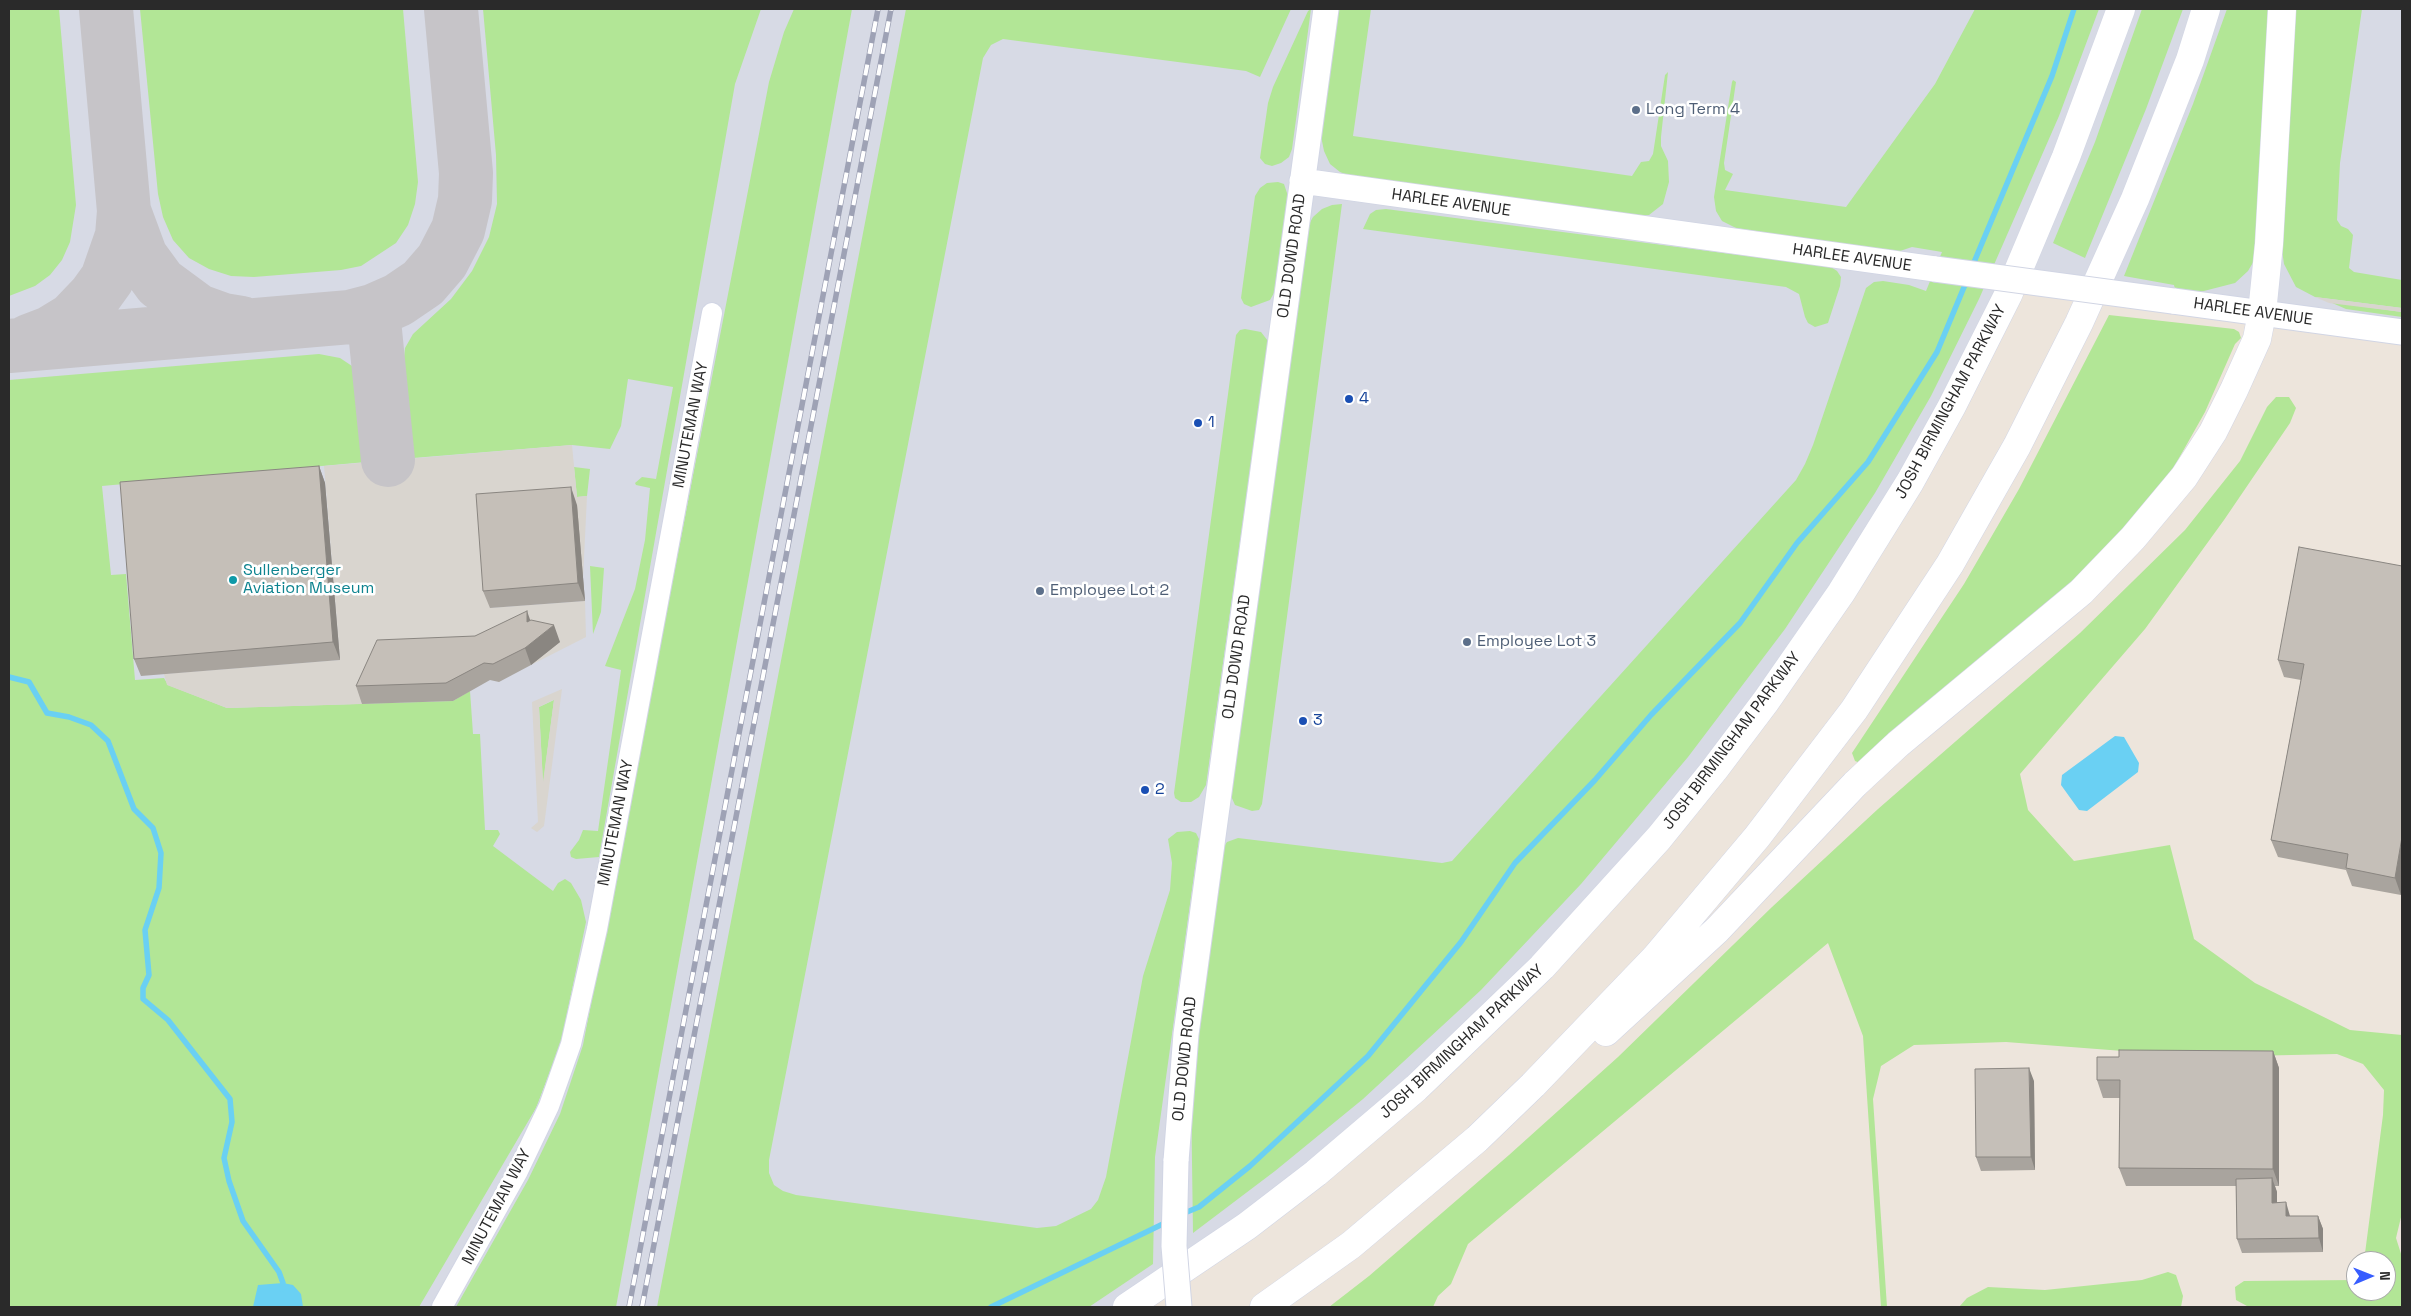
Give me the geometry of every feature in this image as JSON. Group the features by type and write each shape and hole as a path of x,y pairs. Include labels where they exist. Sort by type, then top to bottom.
{"main road":[{"name":"JOSH BIRMINGHAM PARKWAY","path":"1126,1307 1247,1226 1316,1173 1416,1088 1548,960 1659,838 1714,770 1766,701 1841,593 1910,482 1952,406 2008,295 2066,157 2121,9"},
{"path":"1477,1139 1533,1085 1655,958 1757,837 1854,710 1950,564 2017,446 2079,323 2135,199 2190,60 2206,9"},
{"path":"1264,1307 1350,1245 1621,1020 1718,930 1854,784 1898,744 2081,592 2127,545 2184,477 2213,432 2257,339 2262,313 2269,244 2282,9"}],"street":[{"name":"OLD DOWD ROAD","path":"1179,1307 1174,1246 1176,1161 1186,1034 1326,9"},
{"name":"HARLEE AVENUE","path":"1302,181 2402,332"},
{"name":"MINUTEMAN WAY","path":"442,1307 518,1171 549,1106 570,1044 596,928 712,314"}],"shaded area":[{"path":"9,9 2402,9 2402,332 2015,281 1766,701 1479,1029 1127,1307 9,1307"},
{"path":"2315,297 2402,308 2402,312 2329,303"},
{"path":"572,445 577,497 587,496 583,579 490,608 585,601 586,637 531,665 384,657 362,704 227,708 167,685 164,674 340,660 324,466"},
{"path":"562,689 544,826 537,832 531,828 538,822 532,702","holes":["554,700 543,782 539,707"]}],"green space":[{"path":"9,9 59,9 76,205 70,242 62,260 50,275 35,286 9,296"},
{"path":"140,9 403,9 418,182 415,204 408,225 396,243 361,266 341,270 254,277 231,276 209,269 189,258 173,240 163,217 158,194"},
{"path":"483,9 761,9 735,84 599,857 576,859 571,857 570,852 579,840 583,830 598,831 621,670 605,666 635,589 645,540 650,488 636,485 635,483 642,477 656,479 673,387 628,379 621,426 610,449 572,445 413,458 403,367 405,348 413,334 451,299 472,271 489,237 497,204 496,155"},
{"path":"794,9 852,9 616,1307 456,1307 528,1180 560,1114 583,1045 769,82 784,32"},
{"path":"906,9 1291,9 1260,77 1246,71 1003,39 991,45 983,58 769,1160 769,1173 774,1185 783,1191 796,1195 1037,1228 1056,1226 1091,1209 1098,1200 1106,1177 1143,976 1170,890 1172,863 1168,839 1177,832 1190,831 1196,833 1199,839 1155,1157 1153,1264 1089,1307 657,1307"},
{"path":"1311,9 1292,149 1289,157 1281,163 1272,166 1265,164 1260,158 1268,103 1273,87 1308,11"},
{"path":"1336,9 1371,9 1353,136 1632,176 1641,162 1649,161 1653,154 1665,75 1668,72 1661,146 1668,161 1669,182 1663,204 1649,215 1638,216 1353,177 1340,172 1330,164 1324,151 1321,136"},
{"path":"1975,9 2099,9 2059,116 1979,299 1931,396 1875,493 1785,629 1688,757 1581,884 1481,990 1363,1099 1275,1171 1193,1233 1191,1091 1223,848 1227,842 1238,838 1442,863 1452,861 1796,480 1813,445 1866,288 1874,282 1883,281 1909,285 1926,291 1942,252 1912,247 1897,252 1736,228 1722,221 1716,211 1714,197 1732,82 1733,80 1736,82 1724,163 1725,170 1733,174 1725,190 1846,207 1935,84"},
{"path":"2142,9 2183,9 2146,109 2085,258 2053,243 2095,142"},
{"path":"2227,9 2274,9 2255,259 2248,271 2235,283 2200,292 2175,289 2174,285 2124,276 2193,104"},
{"path":"2296,9 2362,9 2340,163 2337,220 2341,226 2348,229 2353,235 2349,268 2354,272 2402,280 2402,308 2315,297 2296,287 2284,264 2281,243"},
{"path":"1278,182 1284,184 1288,196 1274,293 1270,300 1251,307 1244,304 1241,298 1255,196 1260,188 1267,183"},
{"path":"1342,204 1262,804 1259,810 1252,811 1235,805 1231,796 1307,228 1313,217 1322,209"},
{"path":"1386,209 1831,267 1841,277 1840,286 1828,323 1815,327 1808,323 1805,317 1799,294 1786,287 1363,229 1370,214 1376,210"},
{"path":"2330,302 2402,312 2402,317 2346,309"},
{"path":"2109,315 2234,329 2239,332 2241,338 2235,344 2205,412 2174,467 2132,522 2095,563 1860,763 1855,761 1852,753 1964,584 2019,489"},
{"path":"1240,330 1261,332 1268,341 1206,785 1199,797 1191,802 1181,802 1175,798 1174,793 1236,335"},
{"path":"319,354 340,358 352,366 359,382 366,462 102,486 111,575 126,574 135,680 164,678 168,685 227,708 453,701 470,691 473,734 480,734 485,830 498,830 500,834 493,846 553,891 558,883 565,879 571,883 581,900 586,922 561,1043 536,1108 419,1307 9,1307 9,380"},
{"path":"2276,397 2289,397 2296,408 2290,423 2224,520 2145,629 2020,774 2028,810 2074,861 2170,845 2194,939 2255,983 2350,1030 2402,1035 2402,1213 2396,1238 2402,1257 2402,1306 2247,1306 2236,1300 2235,1287 2244,1281 2346,1280 2346,1301 2396,1301 2396,1251 2365,1251 2383,1115 2384,1090 2363,1064 2337,1054 2201,1057 2006,1042 1914,1045 1881,1066 1873,1099 1887,1307 1881,1307 1863,1036 1828,943 1468,1244 1451,1284 1438,1296 1433,1307 1329,1307 1369,1276 1509,1155 1618,1057 1772,907 1878,809 2080,633 2185,530 2240,461 2267,407"},
{"path":"574,467 590,469 587,496 577,497"},
{"path":"590,566 604,568 601,612 593,634"},
{"path":"554,700 543,785 539,707"},
{"path":"2168,1272 2176,1275 2183,1296 2181,1307 1959,1307 1967,1298 1988,1287 2045,1290 2142,1280"}],"water":[{"path":"2115,736 2124,737 2139,763 2138,772 2087,811 2079,810 2061,785 2062,775"},
{"path":"283,1283 293,1285 301,1294 303,1307 253,1307 258,1285"}],"building":[{"name":"Sullenberger Aviation Museum","path":"319,466 333,642 134,659 120,482"},
{"path":"571,487 578,583 483,591 476,494"},
{"path":"2299,547 2402,566 2402,837 2395,878 2346,868 2348,854 2271,840 2304,664 2278,660"},
{"path":"527,611 527,622 531,620 554,625 525,648 493,664 484,663 446,683 356,686 377,640 475,636"},
{"path":"2119,1050 2273,1051 2273,1169 2119,1168 2120,1080 2097,1080 2097,1057 2119,1057"},
{"path":"2029,1068 2031,1157 1976,1157 1975,1069"},
{"path":"2272,1178 2272,1203 2286,1202 2286,1216 2318,1216 2319,1238 2237,1239 2236,1179"}],"waterway":[{"path":"1972,267 2052,76 2074,9"},
{"path":"1182,1214 1199,1207 1250,1166 1368,1056 1461,942 1515,863 1595,780 1651,715 1740,623 1797,543 1868,462 1937,352 1967,280"},
{"path":"9,677 29,682 47,713 69,717 91,725 108,741 134,809 153,828 161,853 159,888 145,930 149,975 143,988 143,999 168,1020 230,1099 232,1122 224,1158 229,1181 243,1221 279,1272 283,1283 282,1289"},
{"path":"991,1307 1167,1222"}],"taxiway":[{"path":"29,341 50,333 73,319 94,297 107,279 122,236 124,211 106,9"},
{"path":"9,346 350,317 373,311 398,300 423,283 442,261 458,230 465,200 466,173 451,9"},
{"path":"124,211 141,257 160,283 198,311 223,320 241,323"},
{"path":"373,311 388,460"}],"railway":[{"path":"629,1307 878,9"},
{"path":"642,1307 891,9"}],"place":[{"name":"Long Term 4","path":"1636,110"},
{"name":"4","path":"1349,399"},
{"name":"1","path":"1198,423"},
{"name":"Sullenberger Aviation Museum","path":"233,580"},
{"name":"Employee Lot 2","path":"1040,591"},
{"name":"Employee Lot 3","path":"1467,642"},
{"name":"3","path":"1303,721"},
{"name":"2","path":"1145,790"}]}
